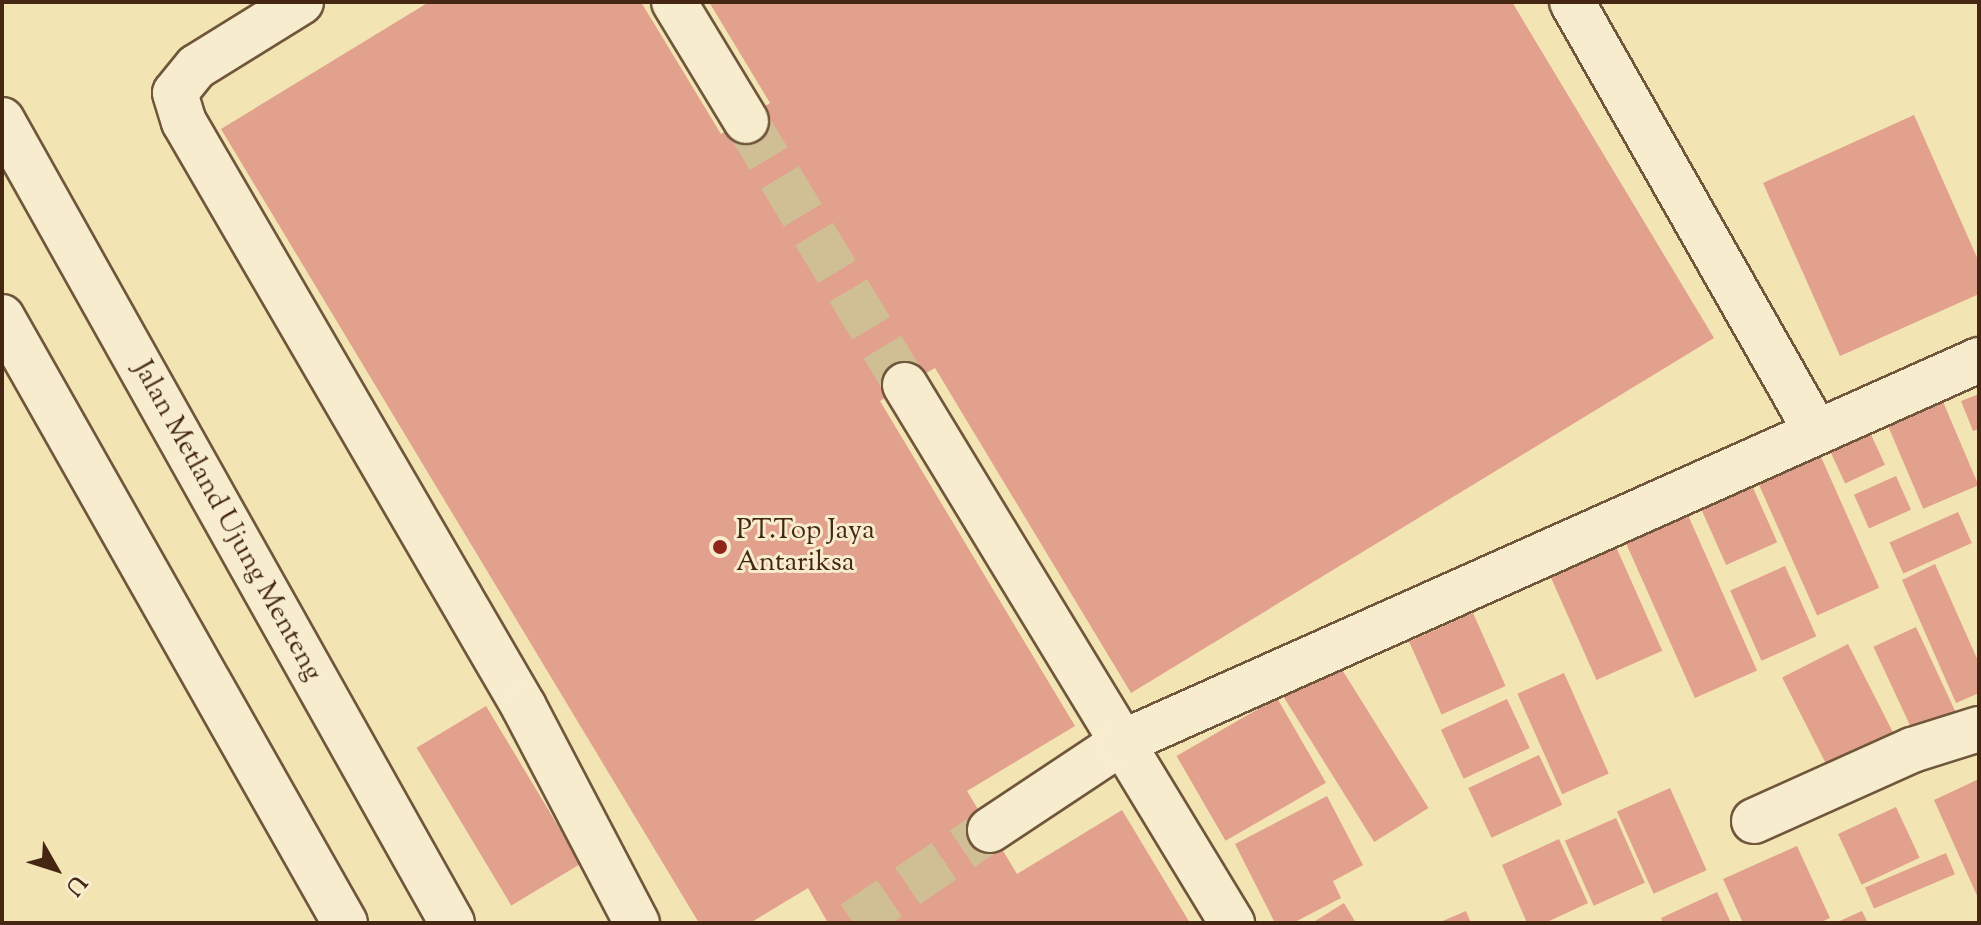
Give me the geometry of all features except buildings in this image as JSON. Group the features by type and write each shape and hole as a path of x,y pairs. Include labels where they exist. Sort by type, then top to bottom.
{"street":[{"path":"301,2 196,67 175,93 184,122 524,707 637,923"},
{"path":"674,2 746,121"},
{"path":"1572,2 1816,432"},
{"name":"Jalan Metland Ujung Menteng","path":"2,120 452,923"},
{"path":"2,317 345,923"},
{"path":"990,830 1121,743 1979,360"},
{"path":"905,385 1232,923"},
{"path":"1754,821 1912,750 1979,729"}],"tunnel":[{"path":"746,121 905,385"},
{"path":"853,923 990,830"}],"place":[{"name":"PT.Top Jaya Antariksa","path":"720,547"}]}
